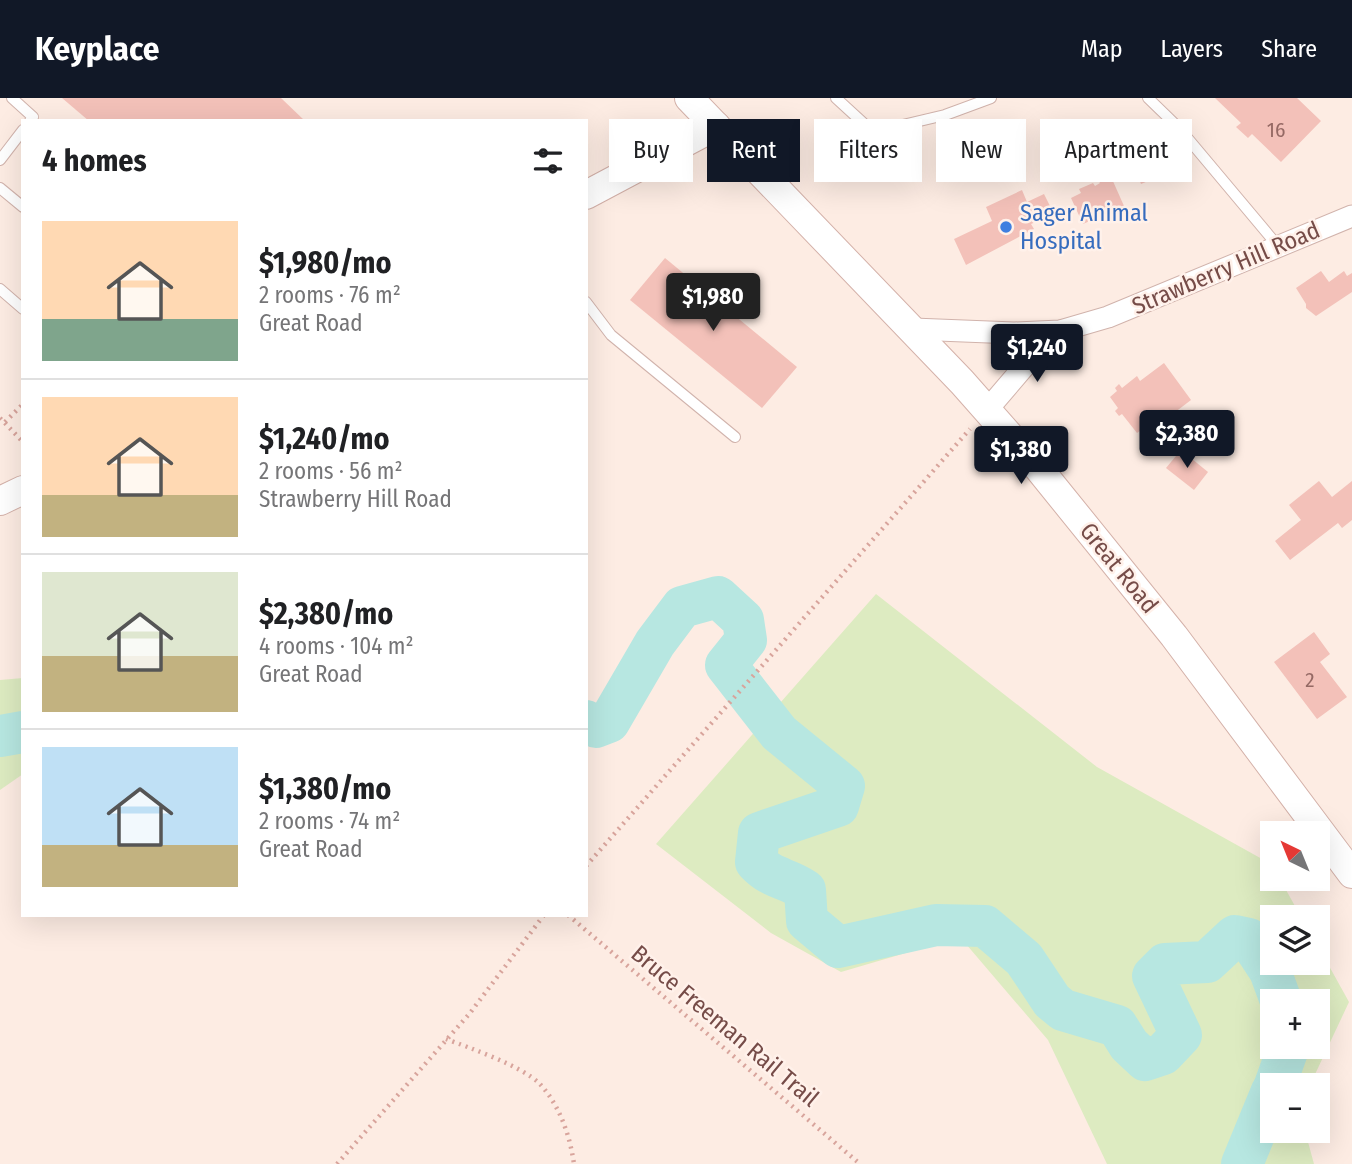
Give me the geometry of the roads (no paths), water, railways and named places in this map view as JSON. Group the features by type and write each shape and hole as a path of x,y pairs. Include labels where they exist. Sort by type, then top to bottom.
{"main road":[{"name":"Great Road","path":"689,98 710,119"},
{"path":"588,194 707,130"},
{"name":"Great Road","path":"771,182 987,410 1174,636 1352,872"},
{"path":"0,501 21,491"}],"street":[{"name":"Strawberry Hill Road","path":"913,329 1014,333 1060,331 1108,317 1352,216"},
{"name":"Strawberry Hill Road","path":"987,410 1034,355 1060,331"}],"lane":[{"path":"12,98 33,117 32,119"},
{"path":"836,98 873,132 945,115 991,98"},
{"path":"1148,98 1178,128 1278,246"},
{"path":"0,160 21,133"},
{"path":"0,188 21,205"},
{"path":"0,289 21,307"},
{"path":"588,305 611,335 735,437"}],"waterway":[{"path":"588,722 596,727 609,722 655,643 682,607 718,597 743,620 746,640 726,665 779,733 844,786 838,806 759,833 756,862 768,872 805,890 807,921 838,947 936,925 985,926 1024,959 1052,1001 1063,1010 1117,1026 1129,1045 1145,1060 1163,1054 1181,1035 1153,976 1165,964 1207,962 1235,936 1249,939 1270,971 1277,989"},
{"path":"0,736 21,732"},
{"path":"1279,1073 1284,1059"},
{"path":"1242,1164 1260,1120"}],"place":[{"name":"Sager Animal Hospital","path":"1006,227"}]}
